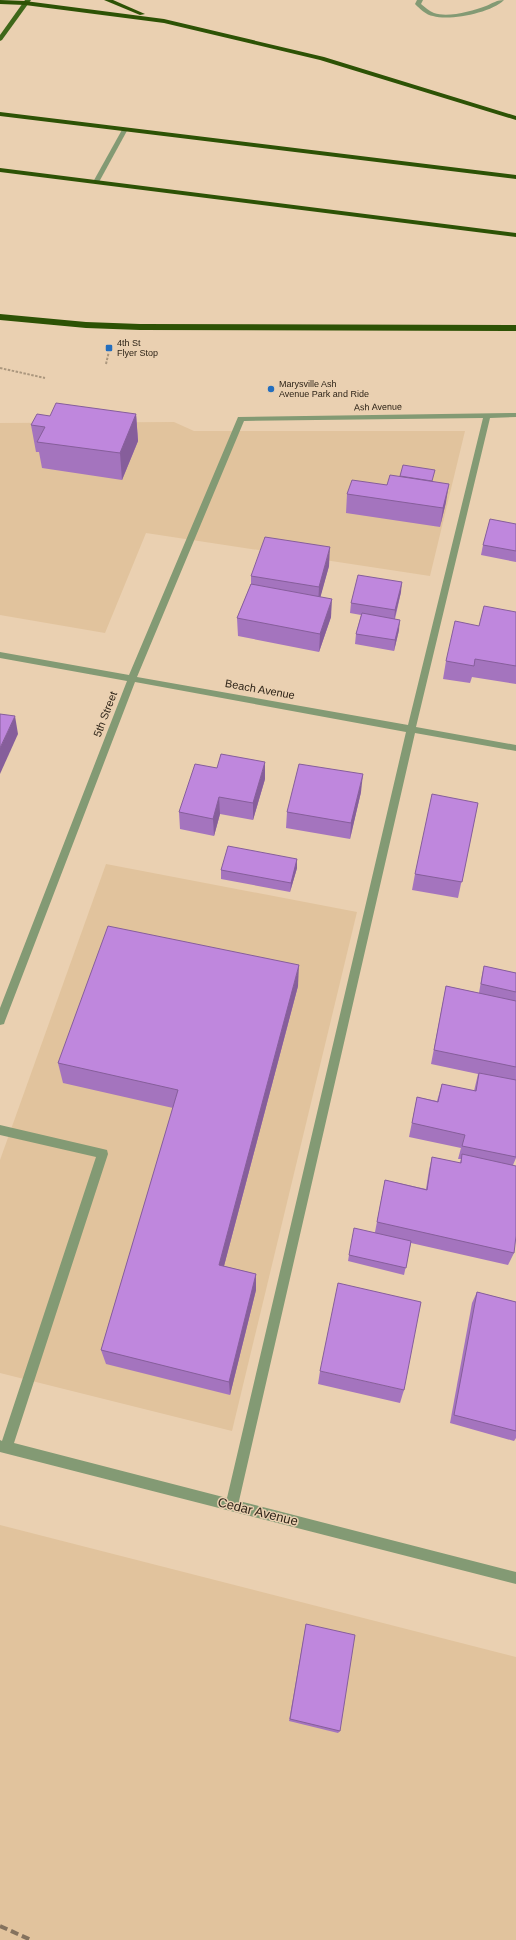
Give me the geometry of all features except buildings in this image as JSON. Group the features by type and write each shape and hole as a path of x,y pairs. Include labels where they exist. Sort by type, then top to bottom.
{"highway":[{"path":"107,0 164,21"},
{"path":"0,2 27,2 164,21 322,58 516,118"},
{"path":"0,114 516,177"},
{"path":"0,170 516,235"},
{"path":"0,316 86,325 140,327 516,328"}],"main road":[{"path":"0,39 27,2"}],"street":[{"path":"420,0 418,4 423,9 434,15 445,16 485,9 501,0"},
{"path":"96,182 125,129"},
{"name":"Ash Avenue","path":"241,419 516,414"},
{"path":"232,1505 411,729 487,415"},
{"name":"5th Street","path":"0,1021 132,678 241,419"},
{"name":"Beach Avenue","path":"0,655 516,748"},
{"path":"0,1130 103,1154 3,1447"},
{"name":"Cedar Avenue","path":"3,1447 516,1578"}],"path":[{"path":"106,364 109,348"},
{"path":"0,368 45,378"}],"shaded area":[{"path":"174,422 194,431 465,431 430,576 146,533 105,633 0,615 0,423"},
{"path":"106,864 357,912 232,1431 0,1373 0,1160"},
{"path":"0,1525 516,1657 516,1940 0,1940"}],"railway":[{"path":"0,1926 31,1940"}],"place":[{"name":"4th St Flyer Stop","path":"109,348"},
{"name":"Marysville Ash Avenue Park and Ride","path":"271,389"}]}
